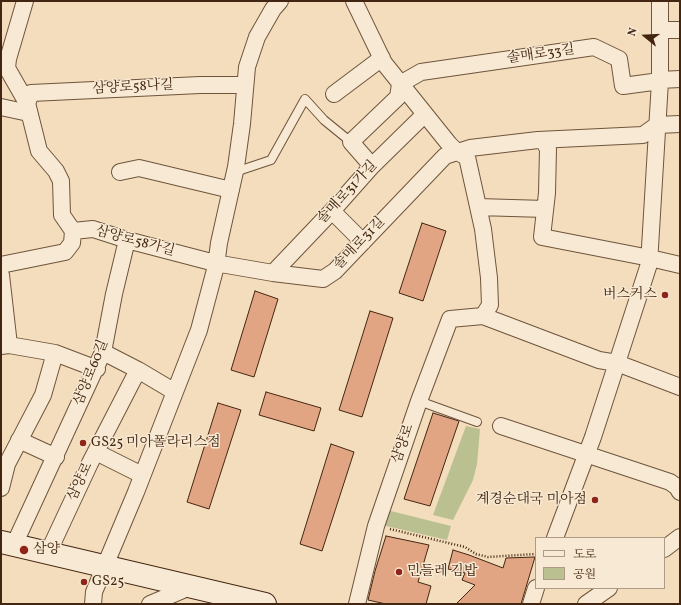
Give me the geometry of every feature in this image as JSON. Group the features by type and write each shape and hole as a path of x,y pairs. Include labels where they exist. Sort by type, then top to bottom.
{"main road":[{"path":"8,543 190,587 236,601 266,604"}],"street":[{"path":"1,265 65,252 72,243 73,230 62,215 61,181 56,171 39,151 27,103 8,68 8,59 25,1"},
{"path":"93,604 94,592 199,330 216,266 215,263 231,190 242,124 247,67 257,37 272,9 280,1"},
{"path":"354,1 384,63 449,144 457,152 467,157 483,229 490,278 490,305 483,316 599,360 617,363 680,387"},
{"path":"555,537 587,453 649,264 660,80 660,1"},
{"path":"660,30 680,30"},
{"name":"솔매로33길","path":"400,84 421,72 594,47 619,59 623,86 660,80"},
{"path":"334,94 382,58"},
{"path":"660,80 680,79"},
{"path":"372,166 351,142 398,97 400,84"},
{"name":"삼양로58나길","path":"27,103 32,93 200,85 245,85"},
{"path":"1,107 24,112 27,103"},
{"name":"솔매로31가길","path":"273,273 332,211 372,166 425,114"},
{"path":"657,125 680,124"},
{"name":"솔매로31길","path":"215,263 273,273 322,279 335,271 445,156 470,148 543,140 644,135 657,125"},
{"path":"543,140 548,149 547,193 542,237 680,265"},
{"path":"120,172 139,168 231,190"},
{"path":"478,207 545,209"},
{"path":"332,211 363,242"},
{"name":"삼양로58가길","path":"73,230 93,229 127,240 215,263"},
{"name":"삼양로60길","path":"8,543 56,456 104,352 114,294 127,240"},
{"path":"1,275 5,345 56,353 97,368"},
{"name":"삼양로","path":"357,604 376,526 418,401 450,319 483,316"},
{"path":"104,352 175,392"},
{"path":"1,488 3,468 7,464 43,395 56,353"},
{"name":"삼양로","path":"48,553 96,452 138,370"},
{"path":"502,426 587,453 678,486"},
{"path":"19,440 56,456"},
{"path":"96,452 142,475"},
{"path":"665,548 680,537"},
{"path":"150,604 190,587"},
{"path":"531,604 536,589"},
{"path":"586,604 608,589"}],"lane":[{"path":"234,172 271,160 304,99 324,120 351,142"},
{"path":"418,401 477,422"}],"path":[{"path":"376,526 465,547 476,554 488,557 535,554"}],"green space":[{"path":"466,426 480,429 477,464 473,480 453,520 433,515"},
{"path":"387,510 451,526 447,540 382,525"}],"building":[{"path":"422,223 446,231 423,301 399,293"},
{"path":"255,291 278,299 254,377 231,370"},
{"path":"370,311 393,318 362,417 339,410"},
{"path":"266,392 321,408 314,431 259,415"},
{"path":"218,403 241,410 209,509 187,502"},
{"path":"433,413 459,421 430,506 404,499"},
{"path":"331,444 354,452 322,551 300,544"},
{"path":"386,536 429,545 418,582 431,586 426,604 386,604 368,600"},
{"path":"453,550 503,568 506,558 535,557 521,604 456,604 475,585 462,580 465,573 448,569"}],"place":[{"name":"버스커스","path":"665,295"},
{"name":"GS25 미아폴라리스점","path":"83,443"},
{"name":"계경순대국 미아점","path":"595,500"},
{"name":"삼양","path":"24,550"},
{"name":"민들레 김밥","path":"399,572"},
{"name":"GS25","path":"84,582"}]}
